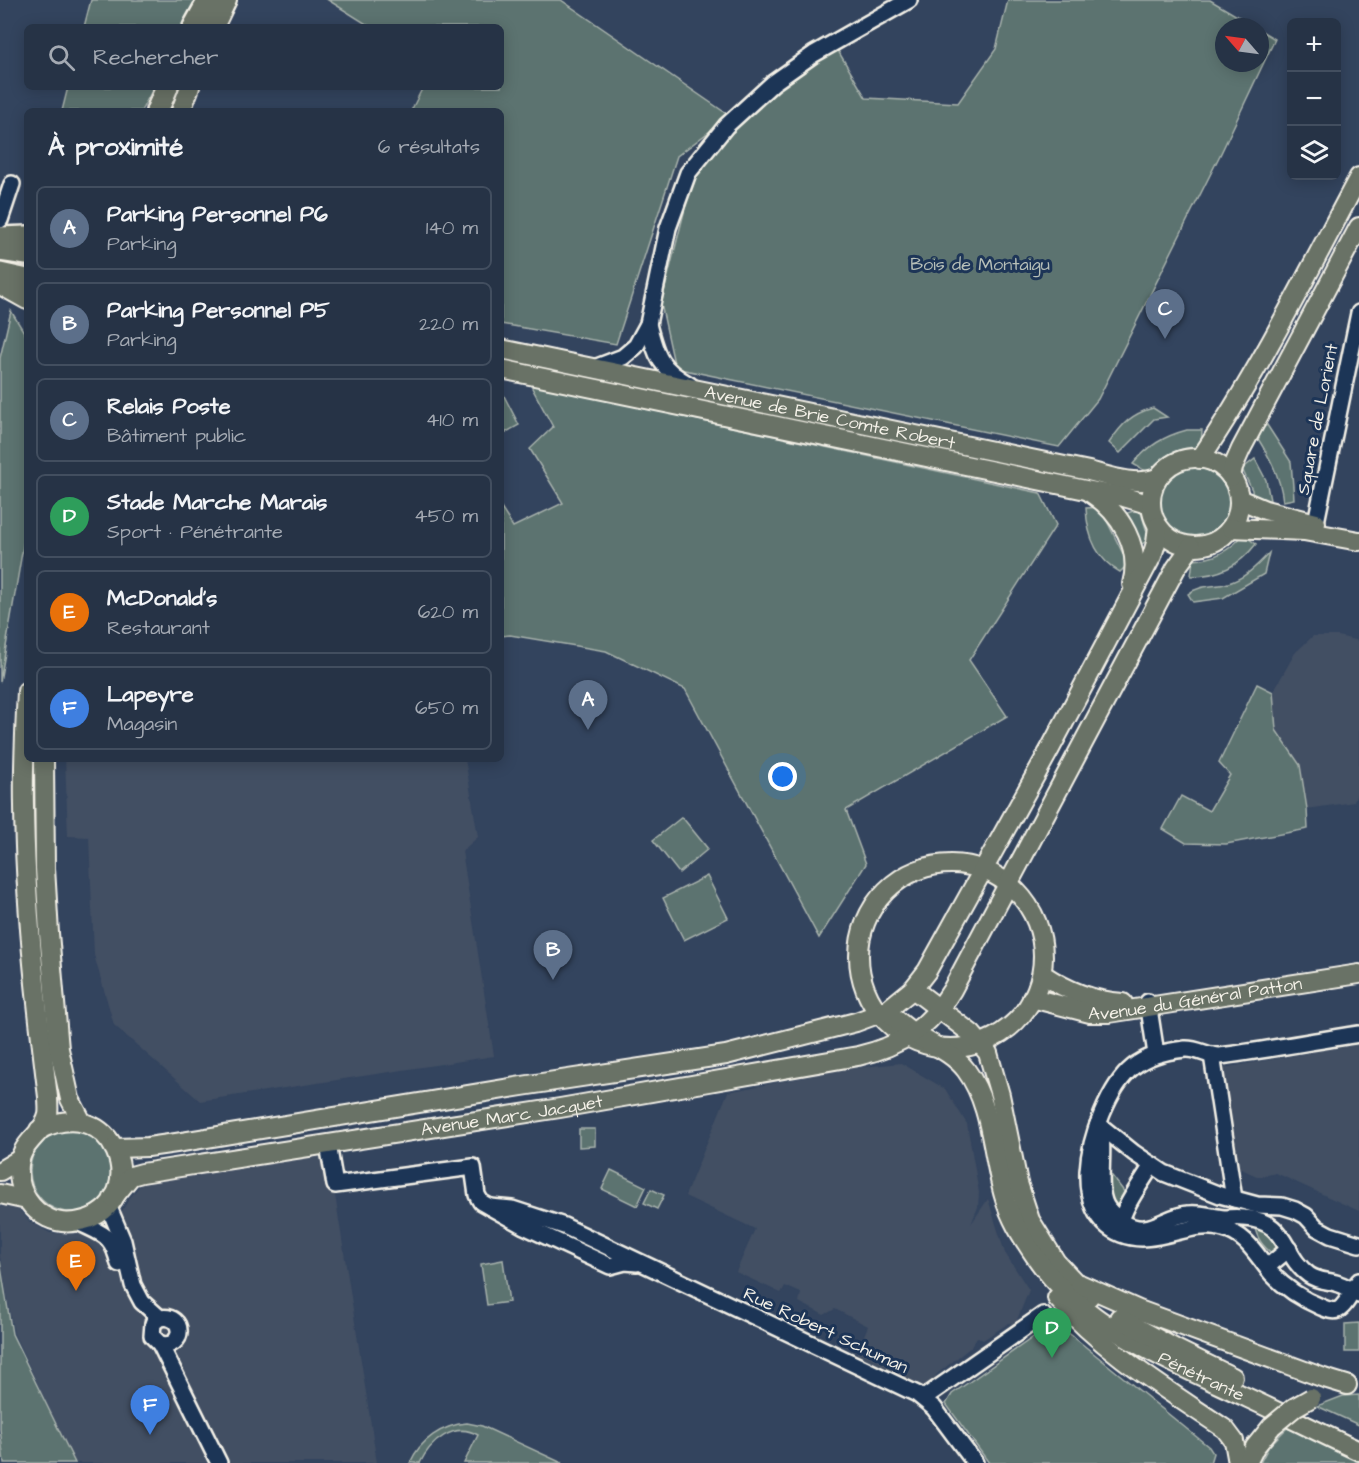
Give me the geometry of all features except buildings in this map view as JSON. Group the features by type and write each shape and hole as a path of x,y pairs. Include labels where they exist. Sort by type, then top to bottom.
{"highway":[{"path":"196,24 209,0"},
{"path":"157,108 166,90"},
{"path":"0,238 24,237"},
{"path":"0,250 24,254"},
{"path":"0,274 24,279"}],"main road":[{"path":"203,24 215,0"},
{"path":"215,24 227,0"},
{"path":"169,108 176,90"},
{"path":"182,108 189,90"},
{"path":"1200,459 1217,435 1283,318 1359,177"},
{"path":"1231,477 1241,448 1359,227"},
{"path":"0,285 24,298"},
{"name":"Avenue de Brie Comte Robert","path":"504,350 1128,481 1140,482 1158,478"},
{"name":"Avenue de Brie Comte Robert","path":"504,370 1124,496 1151,505"},
{"path":"1200,459 1218,465 1231,477 1239,499 1237,514 1231,528 1221,538 1209,544 1191,547 1180,544 1167,536 1158,526 1151,505 1153,491 1158,478 1176,462 1200,459"},
{"path":"1086,490 1116,515 1133,549 1136,564 1129,598"},
{"path":"1239,499 1315,528 1359,541"},
{"name":"Avenue Marc Jacquet","path":"115,1148 176,1143 726,1055 856,1022 886,1011 913,989 927,971 1152,556 1158,526"},
{"path":"1231,528 1315,528 1359,531"},
{"name":"Avenue Marc Jacquet","path":"111,1202 132,1176 142,1173 560,1108 858,1056 885,1048 915,1033 940,1010 1176,568 1191,547"},
{"path":"24,762 25,855 34,981 48,1097 48,1116 27,1143 20,1159 18,1173 27,1200 49,1219 78,1222 95,1216 111,1202 120,1182 120,1164 115,1148 105,1135 82,1122 67,1120 53,1123 39,1130"},
{"path":"44,762 45,868 59,1049 70,1099 82,1122"},
{"path":"946,864 981,868 1011,886 1032,912 1037,923 1042,946 1042,974 1032,998 1025,1011 1008,1028 978,1044 944,1048 921,1044 910,1039 883,1018 864,989 858,955 866,921 884,892 913,872 946,864"},
{"name":"Avenue du Général Patton","path":"1032,998 1090,1013 1109,1013 1359,969"},
{"name":"Avenue du Général Patton","path":"1042,974 1063,987 1102,1001 1148,1005 1359,974"},
{"path":"913,989 972,1034 988,1053 996,1077 1023,1203 1065,1282"},
{"path":"886,1011 958,1061 973,1082 987,1117 1007,1204 1043,1279 1058,1299 1112,1352 1225,1429 1234,1441 1238,1463"},
{"path":"0,1172 20,1159"},
{"path":"0,1194 27,1200"},
{"path":"1028,1244 1065,1282 1324,1378 1353,1384"},
{"name":"Pénétrante","path":"1065,1282 1116,1316 1174,1348 1359,1437"},
{"name":"Pénétrante","path":"1065,1282 1097,1318 1138,1343 1191,1371 1359,1450"},
{"path":"1247,1463 1255,1447 1272,1426 1295,1407 1311,1398 1353,1384"}],"street":[{"path":"594,368 623,357 636,346 648,324 668,228 688,173 726,126 773,83 813,54 909,0"},
{"path":"0,220 12,184"},
{"name":"Square de Lorient","path":"1315,528 1359,313"},
{"path":"648,324 653,347 660,362 672,375 696,389"},
{"path":"1148,1005 1155,1054"},
{"path":"1212,1055 1238,1228 1267,1267 1288,1289 1309,1302 1334,1311 1340,1309 1357,1289 1318,1280 1303,1269 1279,1232 1262,1222 1238,1228 1202,1228 1145,1239 1130,1237 1119,1226 1106,1224 1096,1213 1088,1191 1089,1156 1098,1124 1119,1078 1155,1054 1188,1049 1217,1056 1359,1034"},
{"path":"1098,1124 1134,1153 1164,1173 1198,1188 1235,1199 1263,1206 1282,1206 1295,1210 1306,1216 1317,1228 1359,1244"},
{"name":"Rue Robert Schuman","path":"328,1144 335,1185 473,1167 477,1195 481,1202 524,1226 610,1266 625,1262 637,1263"},
{"path":"1119,1226 1152,1165"},
{"path":"111,1202 133,1285 142,1302 160,1318"},
{"name":"Rue Robert Schuman","path":"490,1207 512,1209 547,1220 617,1251 637,1263 925,1399 975,1463"},
{"path":"78,1222 111,1240 120,1268 149,1323 162,1339"},
{"path":"1267,1267 1289,1249"},
{"path":"1288,1289 1303,1269"},
{"path":"925,1399 1043,1315"},
{"path":"162,1339 180,1331 177,1323 169,1317 160,1318 153,1323 162,1339 180,1386 219,1463"}],"shaded area":[{"path":"1313,636 1338,636 1359,641 1359,788 1354,802 1307,809 1300,765 1276,730 1273,692 1295,653"},
{"path":"65,762 466,762 478,837 462,851 494,1056 200,1101 114,1025 94,955 89,837 68,836"},
{"path":"1359,1044 1359,1211 1276,1173 1259,1177 1239,1168 1223,1068"},
{"path":"901,1063 945,1089 967,1124 979,1193 978,1207 971,1224 988,1199 1005,1253 1029,1290 1017,1320 1013,1324 1009,1323 983,1340 977,1337 971,1347 937,1374 931,1384 922,1386 856,1355 868,1326 835,1309 824,1315 799,1302 801,1293 785,1286 781,1293 736,1272 755,1229 685,1196 728,1092 844,1069"},
{"path":"328,1150 377,1463 75,1463 14,1334 0,1257 0,1207 14,1204 30,1222 50,1233 95,1234 121,1213 141,1184 153,1179"}],"green space":[{"path":"91,0 201,0 189,24 85,24"},
{"path":"328,0 561,0 730,116 677,156 616,344 504,325 504,108 412,108 422,90 504,90 504,24 366,24"},
{"name":"Bois de Montaigu","path":"1008,0 1210,0 1241,18 1215,18 1215,72 1259,72 1098,399 1059,447 675,368 661,304 697,161 737,118 837,49 866,98 958,103 996,49"},
{"name":"Bois de Montaigu","path":"1269,35 1275,39 1269,52"},
{"path":"67,90 152,90 143,108 63,108"},
{"path":"11,311 24,332 24,541 0,682 0,358"},
{"path":"530,384 1040,493 1056,525 969,660 1007,716 846,810 866,864 819,938 685,689 606,651 504,636 504,513 513,527 563,503 530,449 553,427"},
{"path":"504,396 519,425 504,433"},
{"path":"1153,408 1167,417 1154,419 1120,453 1109,443 1128,421 1139,413"},
{"path":"1267,425 1291,462 1294,499 1283,501 1273,466 1255,434"},
{"path":"1187,430 1202,430 1201,447 1185,448 1171,453 1159,461 1149,473 1133,464 1157,442"},
{"path":"1255,459 1266,480 1270,500 1253,499 1252,490 1242,469"},
{"path":"1190,466 1204,466 1218,472 1228,482 1234,496 1234,510 1228,524 1218,534 1204,540 1190,540 1176,534 1166,524 1160,510 1160,496 1166,482 1176,472"},
{"path":"1105,507 1106,519 1128,564 1120,572 1099,553 1088,527 1086,508"},
{"path":"1140,509 1151,537 1138,547 1124,514"},
{"path":"1243,535 1256,544 1243,558 1219,572 1191,576 1193,560 1221,553"},
{"path":"1269,553 1264,574 1223,598 1193,602 1188,594 1201,588 1225,584 1244,576"},
{"path":"1257,684 1273,692 1276,730 1300,765 1308,829 1226,844 1186,843 1163,829 1181,796 1209,811 1230,775 1219,763"},
{"path":"682,817 708,849 679,873 653,840"},
{"path":"707,876 728,918 684,940 663,898"},
{"path":"579,1129 595,1129 595,1146 579,1147"},
{"path":"71,1130 87,1133 100,1142 109,1155 112,1171 109,1187 100,1200 87,1209 71,1212 55,1209 42,1200 33,1187 30,1171 33,1155 42,1142 55,1133"},
{"path":"611,1170 646,1187 637,1206 602,1189"},
{"path":"1108,1175 1112,1176 1126,1194 1116,1211 1109,1204"},
{"path":"651,1189 664,1195 657,1209 644,1203"},
{"path":"1254,1224 1271,1233 1283,1247 1274,1255 1270,1252 1258,1238"},
{"path":"503,1260 509,1302 487,1305 481,1264"},
{"path":"0,1261 12,1334 75,1463 4,1463 0,1429"},
{"path":"1055,1322 1209,1447 1213,1453 1210,1463 989,1463 946,1404 952,1394"},
{"path":"1359,1323 1359,1352 1345,1352 1345,1324"},
{"path":"1359,1395 1359,1425 1317,1406 1343,1396"},
{"path":"467,1423 482,1426 562,1463 464,1463 478,1435 469,1431 460,1431 452,1432 436,1441 420,1463 410,1463 420,1447 433,1435 449,1427"},
{"path":"1287,1428 1359,1457 1359,1463 1260,1463 1269,1446"}],"place":[{"name":"Relais Poste","path":"1165,339"},
{"name":"Parking Personnel P6","path":"588,730"},
{"name":"Parking Personnel P5","path":"553,980"},
{"name":"McDonald's","path":"76,1291"},
{"name":"Stade Marche Marais","path":"1052,1358"},
{"name":"Lapeyre","path":"150,1435"}]}
